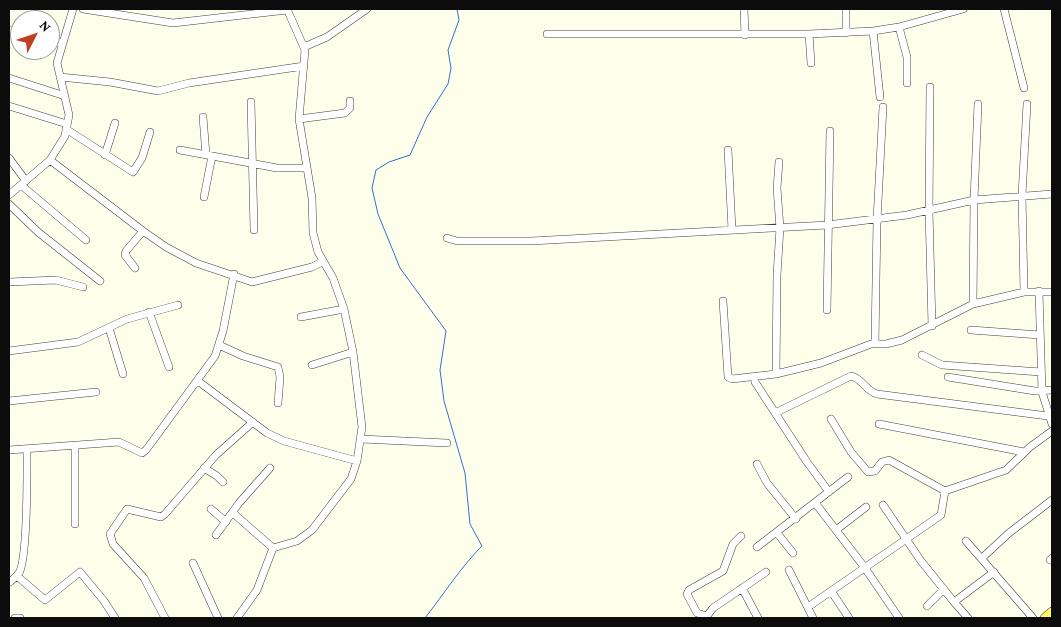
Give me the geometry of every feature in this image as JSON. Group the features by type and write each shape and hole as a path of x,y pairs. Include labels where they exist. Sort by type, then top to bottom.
{"street":[{"path":"9,195 50,160 58,149 67,126 69,114 58,63 73,9"},
{"path":"84,9 173,23 287,9 304,47 299,119 312,198 314,233 322,262 333,278 344,309 353,352 361,439 351,479 312,530 297,541 273,548"},
{"path":"304,47 339,30 366,9"},
{"path":"744,9 745,35"},
{"path":"846,9 846,33"},
{"path":"547,34 745,35 873,32 899,27 963,9"},
{"path":"1004,9 1024,88"},
{"path":"899,27 907,57 907,83"},
{"path":"873,32 880,97"},
{"path":"809,34 811,64"},
{"path":"60,77 110,82 158,91 189,83 304,66"},
{"path":"9,78 65,96"},
{"path":"930,87 929,211 932,326"},
{"path":"299,119 345,113 350,108 350,101"},
{"path":"251,102 254,164 254,230"},
{"path":"973,304 974,200 978,104"},
{"path":"1024,292 1022,195 1027,104"},
{"path":"9,106 67,126 105,155 133,172 142,158 150,132"},
{"path":"875,343 877,220 883,107"},
{"path":"203,117 209,155 204,197"},
{"path":"105,155 114,124"},
{"path":"827,310 830,131"},
{"path":"180,150 276,168 307,168"},
{"path":"728,150 732,230"},
{"path":"9,158 23,183 86,240"},
{"path":"50,160 143,231 196,262 252,282 312,267 322,262"},
{"path":"776,374 777,275 780,228 777,188 779,162"},
{"path":"447,238 457,242 531,241 827,225 877,220 929,211 974,200 1052,194"},
{"path":"9,204 38,232 100,281"},
{"path":"135,268 126,251 143,231"},
{"path":"9,450 119,442 142,453 215,356 234,274"},
{"path":"9,282 56,280 84,287"},
{"path":"1039,291 1040,372 1042,392 1052,424"},
{"path":"724,301 728,377 732,379 776,374 820,363 875,343 886,344 902,340 973,304 1024,292 1052,292"},
{"path":"9,351 78,342 149,312 178,305"},
{"path":"301,317 344,309"},
{"path":"149,312 169,367"},
{"path":"109,328 123,374"},
{"path":"971,330 1040,335"},
{"path":"219,344 243,356 278,367 280,377 278,403"},
{"path":"312,365 353,352"},
{"path":"922,355 942,364 1040,372"},
{"path":"775,413 851,376 856,377 870,392 877,394 1048,416"},
{"path":"948,377 1042,392 1052,390"},
{"path":"198,381 267,433 284,440 357,460"},
{"path":"756,382 829,492"},
{"path":"9,401 96,392"},
{"path":"831,419 851,452 868,472 875,471 882,462 889,460 946,491 1006,470 1024,452 1052,431"},
{"path":"165,618 144,578 113,544 110,534 126,509 161,517 204,468 253,422"},
{"path":"879,424 1024,452"},
{"path":"361,439 447,443"},
{"path":"75,446 75,524"},
{"path":"10,582 17,576 22,559 26,518 27,449"},
{"path":"757,464 767,483 796,518"},
{"path":"204,468 223,482"},
{"path":"216,535 270,468"},
{"path":"757,548 816,504 848,477"},
{"path":"808,606 908,540 941,515 946,491"},
{"path":"982,558 1009,533 1052,500"},
{"path":"816,504 865,568 899,618"},
{"path":"883,505 944,589 968,618"},
{"path":"836,530 866,507"},
{"path":"211,509 226,522"},
{"path":"233,512 273,548"},
{"path":"778,533 793,553"},
{"path":"741,536 734,544 723,571 689,590 687,594 697,613 708,617 710,610 766,572"},
{"path":"966,541 1032,618"},
{"path":"236,618 257,590 273,548"},
{"path":"193,563 218,618"},
{"path":"789,570 813,618"},
{"path":"17,576 45,600 80,572 104,601 115,618"},
{"path":"954,602 994,572"},
{"path":"742,588 758,618"},
{"path":"927,606 944,589"},
{"path":"830,592 849,618"},
{"path":"15,618 20,618"}],"waterway":[{"path":"425,618 459,572 482,546 470,524 465,473 444,401 440,370 446,331 400,268 378,214 372,188 376,170 389,162 410,155 427,117 448,84 451,68 448,50 459,20 457,9"}]}
